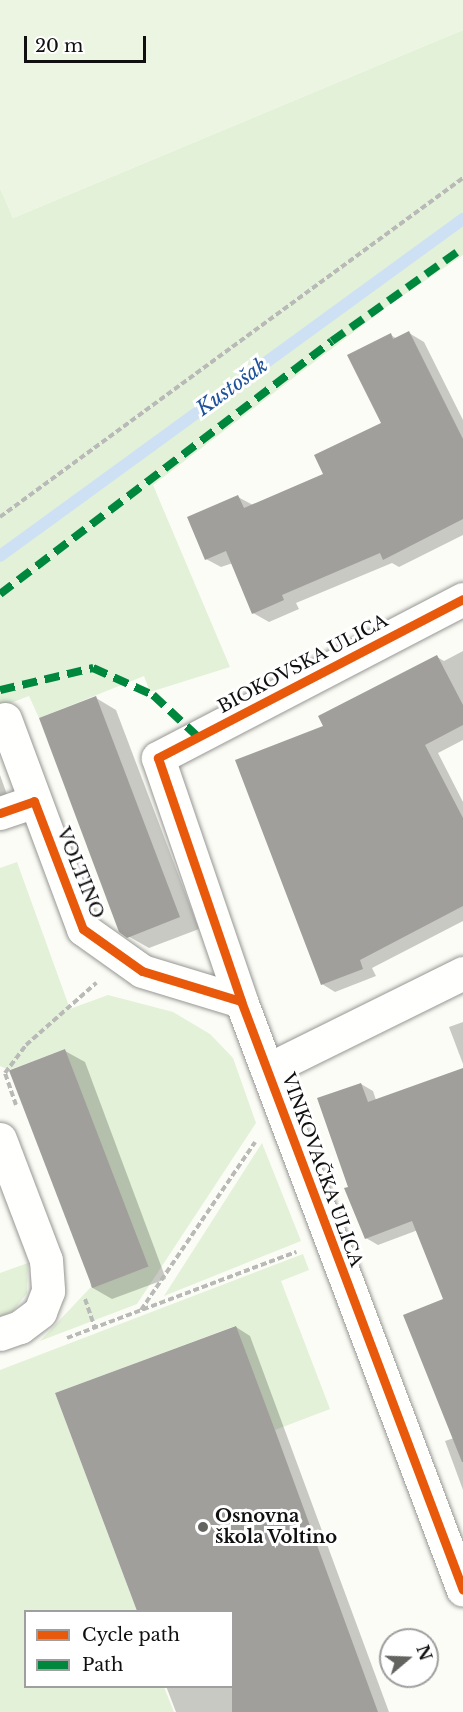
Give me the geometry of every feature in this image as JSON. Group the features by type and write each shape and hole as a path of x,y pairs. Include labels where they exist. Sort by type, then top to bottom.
{"street":[{"name":"BIOKOVSKA ULICA","path":"159,758 463,599"},
{"name":"VOLTINO","path":"4,719 83,930 142,971 241,1001"},
{"name":"VINKOVAČKA ULICA","path":"159,758 241,1001 329,1240 463,1590"},
{"path":"0,813 34,801"},
{"path":"267,1070 463,973"},
{"path":"0,1139 46,1260 48,1291 40,1312 20,1327 0,1334"}],"path":[{"path":"0,517 463,178"},
{"path":"5,1073 26,1045 66,1012"},
{"path":"140,1311 257,1139"},
{"path":"63,1340 305,1248"}],"green space":[{"path":"0,0 463,0 463,30 13,218 0,188"},
{"path":"463,30 463,255 389,305 153,485 230,667 150,692 144,676 39,718 29,696 0,707 0,188 13,218"},
{"path":"17,862 70,1009 108,995 173,1012 210,1034 233,1058 256,1123 137,1304 40,1341 90,1288 147,1267 65,1049 9,1070 0,1066 0,868"},
{"path":"262,1143 301,1241 164,1296"},
{"path":"303,1254 309,1270 281,1281 330,1409 275,1430 235,1326 55,1393 137,1610 24,1610 24,1688 164,1688 174,1712 0,1712 0,1370"},
{"path":"28,1263 27,1293 13,1311 0,1317 0,1273"}],"building":[{"path":"409,331 463,439 463,519 383,560 380,553 282,595 284,600 252,614 226,551 205,560 187,517 238,495 244,508 323,474 314,455 381,423 347,355 391,333 393,339"},
{"path":"437,655 463,705 463,725 425,745 463,818 463,906 360,960 363,969 321,985 235,760 323,726 318,716"},
{"path":"96,696 180,917 127,938 119,932 39,718"},
{"path":"65,1049 148,1267 92,1288 9,1071"},
{"path":"463,1068 462,1462 403,1315 443,1299 412,1221 365,1239 344,1188 348,1187 317,1098 361,1083 368,1102"},
{"path":"236,1326 378,1712 232,1712 234,1610 137,1610 55,1393"}],"waterway":[{"name":"Kustošak","path":"0,556 463,219"}],"marked path":[{"path":"0,594 332,341 463,248"},
{"path":"0,690 93,668 153,695 198,737"}],"cycle path":[{"path":"463,599 158,758 241,1001 463,1590"},
{"path":"0,813 34,801 83,929 142,971 241,1001"}],"place":[{"name":"Osnovna škola Voltino","path":"203,1527"}]}
